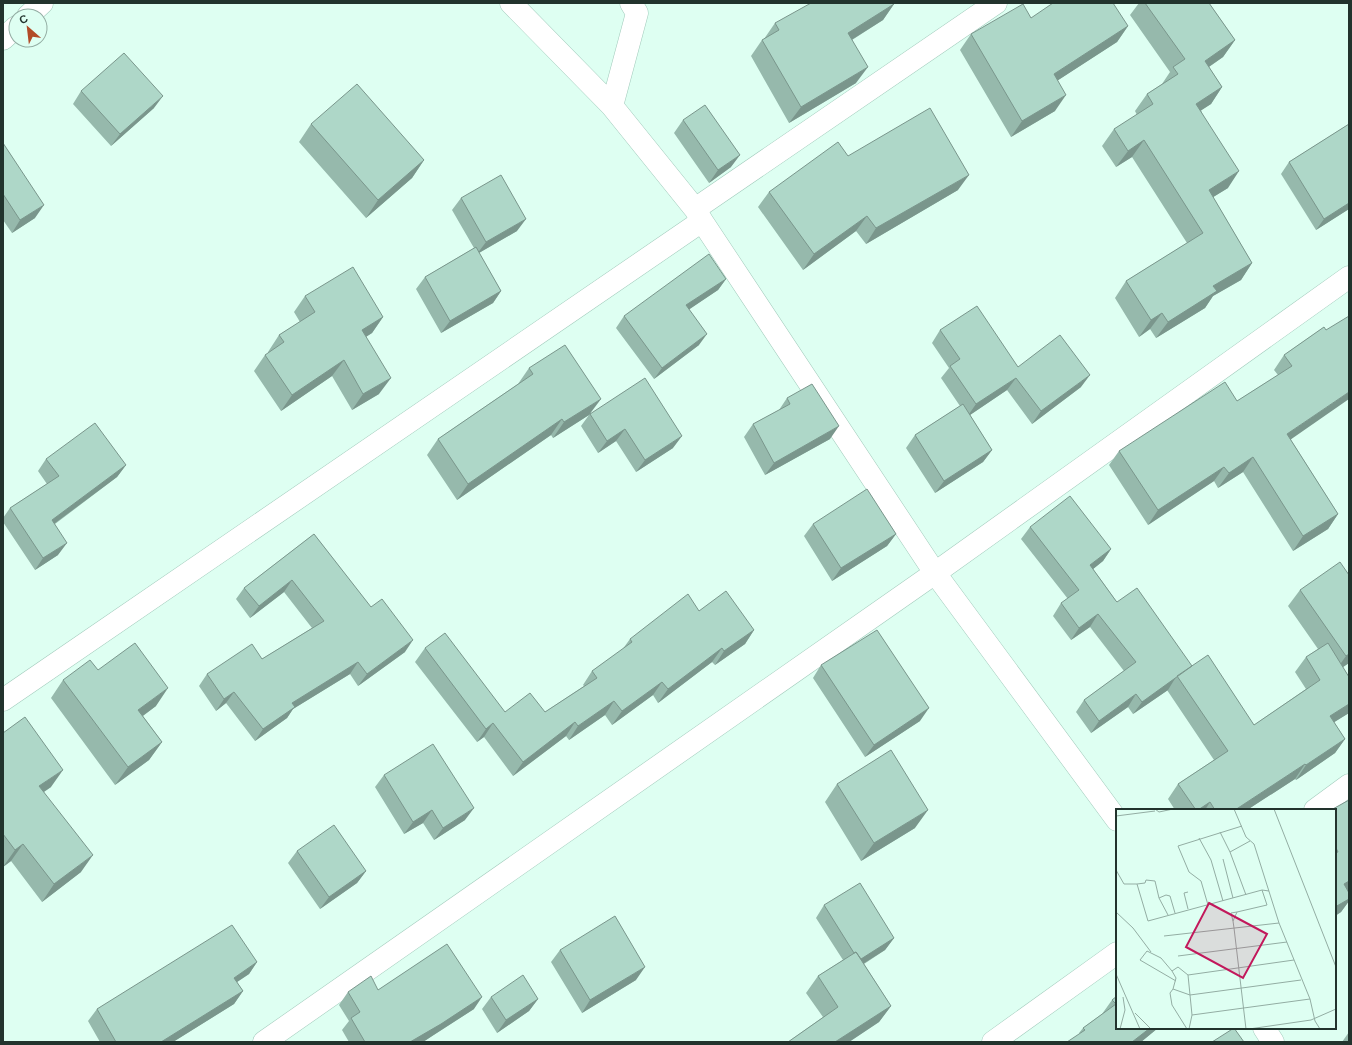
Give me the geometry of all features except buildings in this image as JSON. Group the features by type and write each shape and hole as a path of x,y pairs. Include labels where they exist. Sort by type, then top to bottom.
{"street":[{"path":"511,3 612,106 699,215 935,573 1116,819"},
{"path":"612,106 638,13 631,3"},
{"path":"3,700 699,215 996,3"},
{"path":"264,1042 935,573 1349,277"},
{"path":"1316,809 1349,785"},
{"path":"993,1042 1116,954"},
{"path":"1265,1029 1273,1042"}]}
